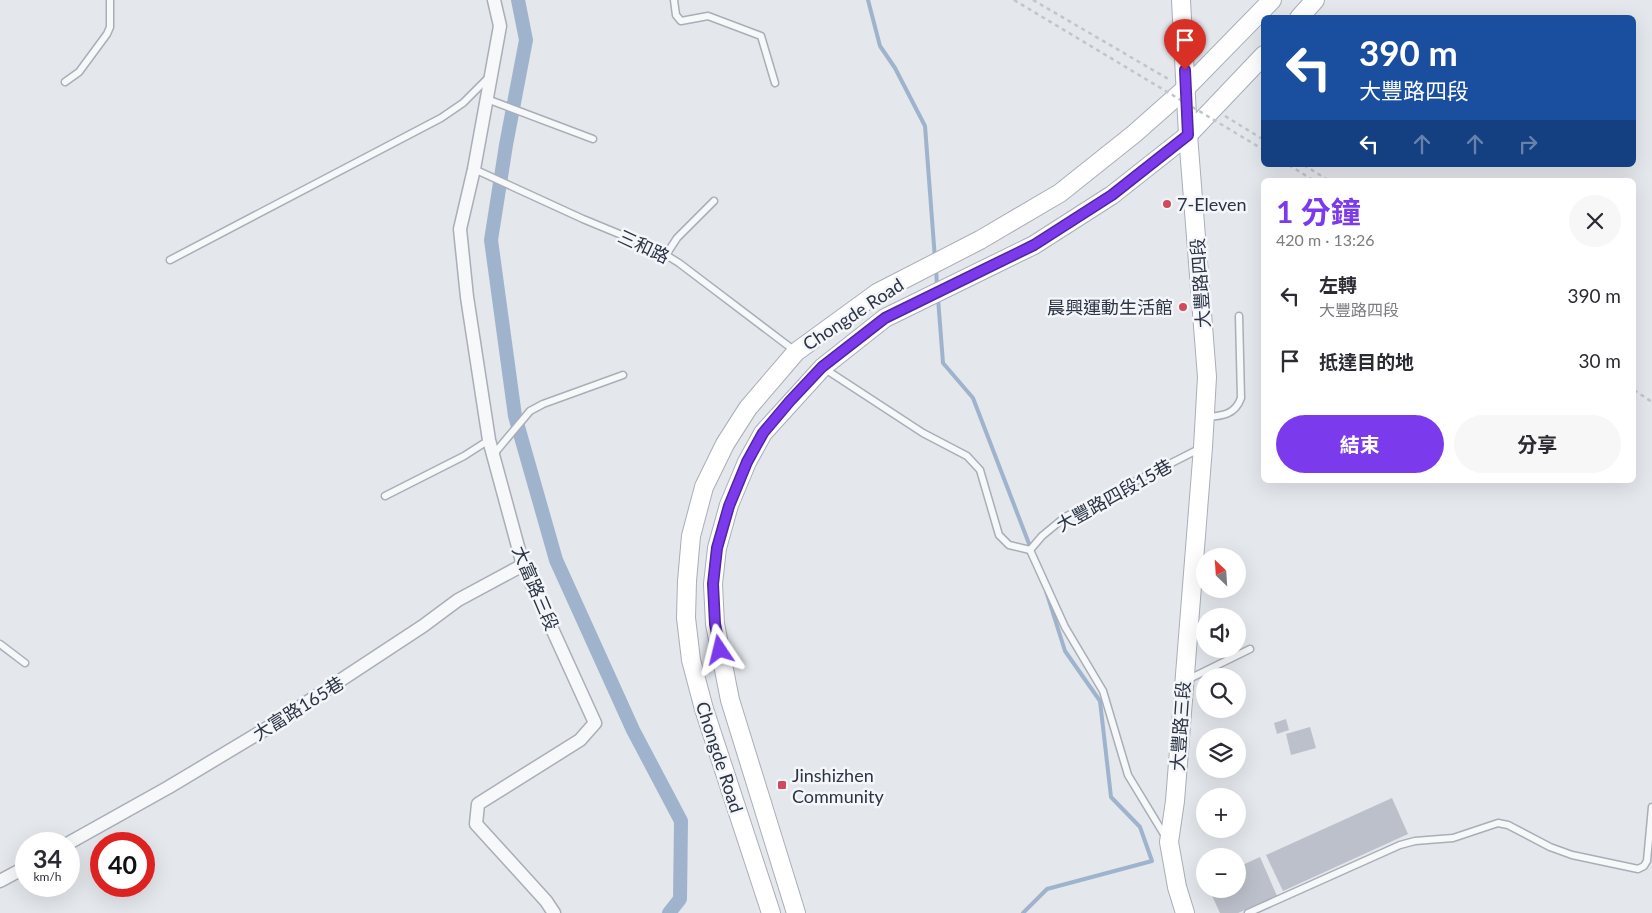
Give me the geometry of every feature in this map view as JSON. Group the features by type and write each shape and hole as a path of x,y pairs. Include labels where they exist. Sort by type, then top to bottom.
{"street":[{"name":"大富路三段","path":"494,0 500,26 474,169 460,229 467,297 490,440 497,451 523,565 595,723 580,740 478,804 476,824 546,901 554,913"},
{"name":"大豐路四段","path":"1182,0 1188,135 1206,376 1203,447"},
{"name":"Chongde Road","path":"771,913 704,709 691,660 686,618 691,536 704,487 725,444 748,408 796,352 877,294 1060,193 1134,134 1186,88 1272,0"},
{"path":"1302,15 1315,0"},
{"name":"Chongde Road","path":"796,913 730,700 715,624 713,584 717,548 729,506 747,462 763,433 822,367 885,318 1034,245 1112,195 1188,135 1261,58"},
{"name":"大豐路三段","path":"1185,913 1177,887 1169,842 1174,802 1203,447"},
{"name":"大富路165巷","path":"80,837 169,787 274,724 458,600 523,565"},
{"path":"0,882 15,873"}],"lane":[{"path":"65,82 79,72 107,34 110,27 110,0"},
{"path":"674,0 676,16 681,20 708,16 761,36 775,83"},
{"path":"170,260 441,118 463,103 491,75"},
{"path":"487,99 593,139"},
{"name":"三和路","path":"474,169 666,255 796,352"},
{"path":"666,255 677,238 714,201"},
{"path":"1205,418 1225,416 1237,407 1240,398 1239,316"},
{"path":"822,367 923,433 966,456 980,470 999,535 1010,545 1030,550 1065,627 1103,691 1128,775 1169,842"},
{"path":"497,451 530,411 543,404 623,375"},
{"path":"384,496 464,456 490,440"},
{"name":"大豐路四段15巷","path":"1030,550 1042,536 1065,517 1203,447"},
{"path":"0,644 25,663"},
{"path":"1184,681 1250,649"},
{"path":"1248,913 1400,845 1415,841 1453,838 1498,823 1508,825 1550,847 1572,855 1638,870 1644,866 1646,860 1652,807"}],"path":[{"path":"1014,0 1261,148"},
{"path":"1033,0 1186,88"},
{"path":"1214,109 1261,138"},
{"path":"1292,167 1310,178"},
{"path":"1307,167 1325,178"},
{"path":"1636,391 1652,402"}],"building":[{"path":"1286,719 1289,730 1277,734 1274,723"},
{"path":"1310,727 1316,748 1291,755 1286,734"},
{"path":"1392,798 1408,834 1283,891 1266,855"},
{"path":"1260,857 1277,896 1238,913 1220,913 1213,898 1246,898 1246,863"}],"waterway":[{"path":"518,0 526,40 506,145 491,240 515,416 556,560 633,730 681,821 680,899 669,913"},
{"path":"868,0 880,46 895,68 925,126 935,259"},
{"path":"936,268 937,286"},
{"path":"938,298 943,363 973,398 1031,549"},
{"path":"1023,913 1047,889 1152,861 1140,827 1111,797 1100,701 1065,651 1046,591"}],"place":[{"name":"7-Eleven","path":"1167,204"},
{"name":"晨興運動生活館","path":"1183,307"},
{"name":"Jinshizhen Community","path":"782,785"}],"route":[{"path":"720,650 715,624 713,584 717,548 729,506 747,462 763,433 822,367 885,318 1034,245 1112,195 1188,135 1185,70"}]}
